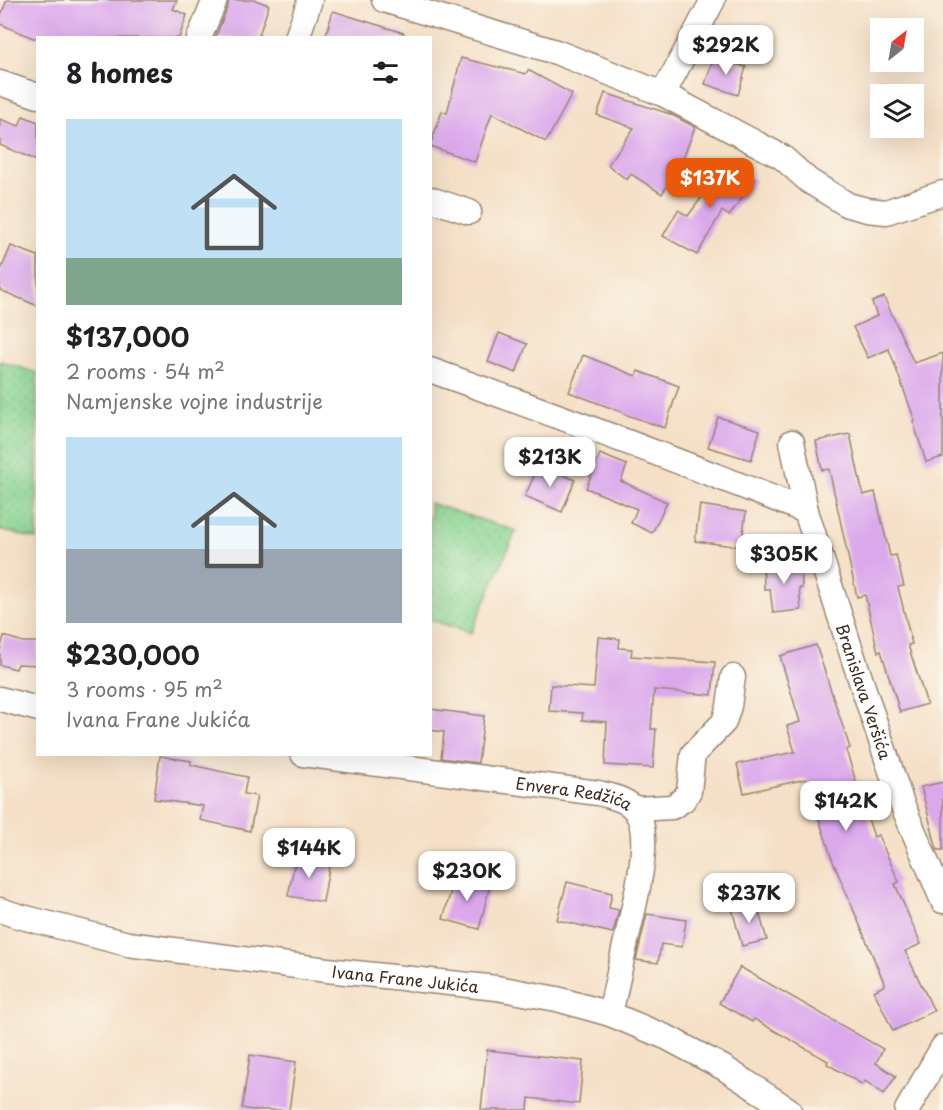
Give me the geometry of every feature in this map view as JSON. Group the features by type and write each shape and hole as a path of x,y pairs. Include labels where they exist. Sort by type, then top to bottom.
{"street":[{"path":"201,36 215,0"},
{"path":"298,36 310,0"},
{"path":"384,0 556,52 663,94 782,157 809,181 848,205 886,212 943,193"},
{"path":"663,94 713,0"},
{"path":"0,83 36,95"},
{"path":"432,200 469,212"},
{"path":"432,371 693,466 806,511"},
{"name":"Branislava Veršića","path":"792,442 806,511 854,660 902,804 943,901"},
{"path":"635,809 672,807 683,800 689,791 693,754 724,722 733,677"},
{"path":"0,699 36,708"},
{"name":"Envera Redžića","path":"318,756 598,793 620,799 635,809 642,824 641,873 610,1014"},
{"name":"Ivana Frane Jukića","path":"0,910 128,944 327,970 496,988 557,999 610,1014 677,1043 724,1068 789,1110"},
{"path":"907,1110 943,1047"}],"green space":[{"path":"0,361 36,373 36,539 0,530"},
{"path":"432,504 516,531 471,633 432,620"}],"building":[{"path":"7,0 177,0 173,9 187,15 180,36 36,36 36,38 0,24 0,17"},
{"path":"229,0 255,0 269,5 259,36 216,36"},
{"path":"333,11 404,33 404,36 326,36"},
{"path":"714,57 746,67 738,95 705,84"},
{"path":"461,58 526,74 528,70 572,94 546,142 492,113 475,162 432,147 442,111 447,113"},
{"path":"605,93 670,114 695,127 680,166 662,194 631,174 627,180 608,165 634,128 597,115"},
{"path":"23,116 36,121 36,160 0,145 0,119 19,126"},
{"path":"728,161 755,180 729,216 722,211 697,255 663,236 678,210 688,216"},
{"path":"11,246 36,255 36,305 0,290 0,272"},
{"path":"884,297 914,363 943,353 943,457 926,462 913,421 915,421 889,349 868,358 853,327 877,316 872,302"},
{"path":"499,333 527,344 516,373 488,362"},
{"path":"583,355 636,376 638,371 679,386 665,428 569,392"},
{"path":"718,417 760,430 751,460 708,447"},
{"path":"850,434 863,495 875,492 890,556 896,555 904,586 898,587 912,644 908,645 927,704 900,712 881,651 878,652 865,595 857,597 829,469 822,470 816,441"},
{"path":"600,454 627,465 621,481 667,502 652,533 631,523 637,509 586,488"},
{"path":"539,465 575,480 562,512 525,496"},
{"path":"700,505 746,512 741,547 695,541"},
{"path":"801,562 802,588 799,588 801,610 773,613 770,589 764,589 763,563"},
{"path":"4,636 23,642 36,642 36,665 18,664 16,669 0,665 0,651"},
{"path":"598,637 620,639 619,648 632,649 631,656 715,662 712,695 654,690 651,729 656,729 653,768 605,765 607,722 582,720 583,713 549,711 551,685 594,688"},
{"path":"816,645 850,748 846,750 874,837 878,835 899,882 895,884 921,944 905,951 934,1011 893,1031 874,991 885,985 832,859 806,779 744,793 737,764 795,752 787,726 800,722 780,656"},
{"path":"432,709 484,716 478,763 441,758 444,732 432,730"},
{"path":"160,756 191,761 191,765 247,777 244,794 257,796 250,831 200,820 203,806 154,799"},
{"path":"943,782 943,850 937,850 921,787"},
{"path":"296,856 330,862 323,902 288,896"},
{"path":"455,876 490,885 479,929 443,919"},
{"path":"567,882 612,893 609,908 619,910 613,933 557,920"},
{"path":"756,902 767,940 742,946 732,909"},
{"path":"647,914 686,920 682,947 661,944 658,963 636,960"},
{"path":"740,967 883,1049 876,1063 896,1076 884,1094 865,1081 863,1085 827,1064 828,1061 754,1019 752,1022 719,1003"},
{"path":"487,1050 583,1061 579,1104 529,1098 528,1110 481,1110"},
{"path":"250,1055 296,1062 289,1110 242,1108"}]}
